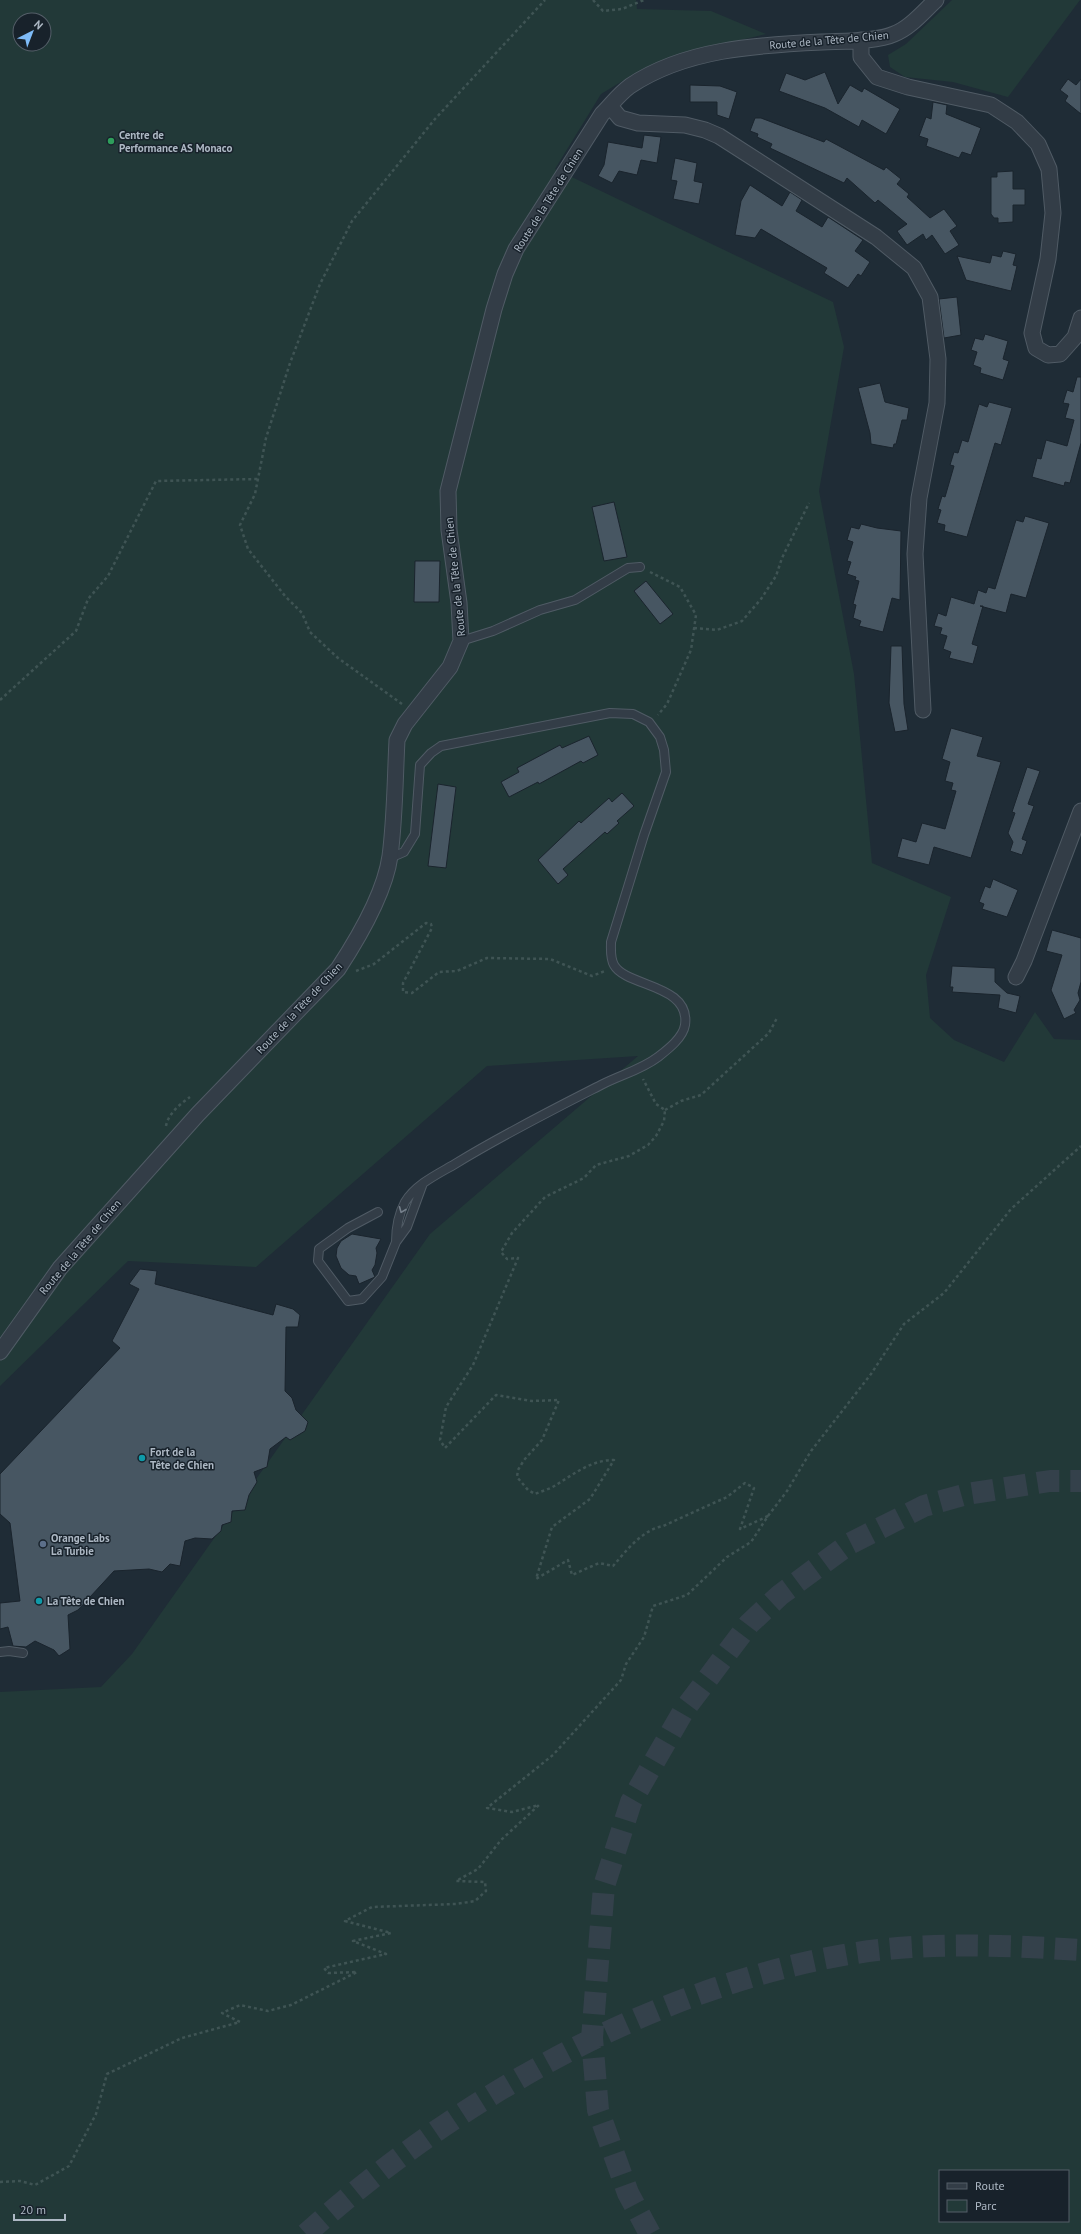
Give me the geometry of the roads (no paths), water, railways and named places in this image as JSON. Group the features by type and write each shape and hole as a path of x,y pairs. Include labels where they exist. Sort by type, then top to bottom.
{"street":[{"name":"Route de la Tête de Chien","path":"0,1352 60,1268 198,1114 338,969 355,944 372,909 390,858 397,740 405,724 450,667 461,641 459,603 449,530 448,491 494,309 516,248 598,121 619,95 630,86 661,69 710,54 775,44 861,40 893,35 905,28 936,0"},
{"path":"861,40 861,57 877,77 908,87 991,105 1017,122 1038,144 1049,168 1053,213 1048,259 1032,333 1036,348 1048,355 1060,354 1075,337 1081,318"},
{"path":"610,106 620,118 638,123 685,125 705,130 719,136 876,237 914,268 930,297 938,359 937,403 919,498 915,554 923,710"},
{"path":"1016,977 1024,961 1081,811"}],"lane":[{"path":"461,641 493,631 540,610 575,600 628,568 640,567"},
{"path":"378,1212 348,1228 319,1249 318,1261 348,1301 362,1299 382,1277 396,1242 396,1226 406,1201 422,1183 571,1100 642,1067 658,1057 677,1040 684,1026 684,1013 677,1001 663,990 632,978 614,966 611,955 611,942 644,835 666,772 664,750 660,737 649,722 634,714 610,712 441,746 430,753 420,765 415,834 404,852 390,858"},
{"path":"0,1652 9,1651 23,1653"}],"tunnel":[{"path":"650,2234 628,2193 598,2110 592,2038 604,1886 631,1802 684,1710 749,1624 780,1595 849,1544 924,1506 967,1494 1050,1481 1081,1481"},
{"path":"306,2234 363,2186 423,2140 487,2098 554,2059 623,2025 694,1996 765,1973 838,1956 868,1951 929,1946 990,1946 1081,1950"}],"place":[{"name":"Centre de Performance AS Monaco","path":"111,141"},
{"name":"Fort de la Tête de Chien","path":"142,1458"},
{"name":"Orange Labs La Turbie","path":"43,1544"},
{"name":"La Tête de Chien","path":"39,1601"}]}
